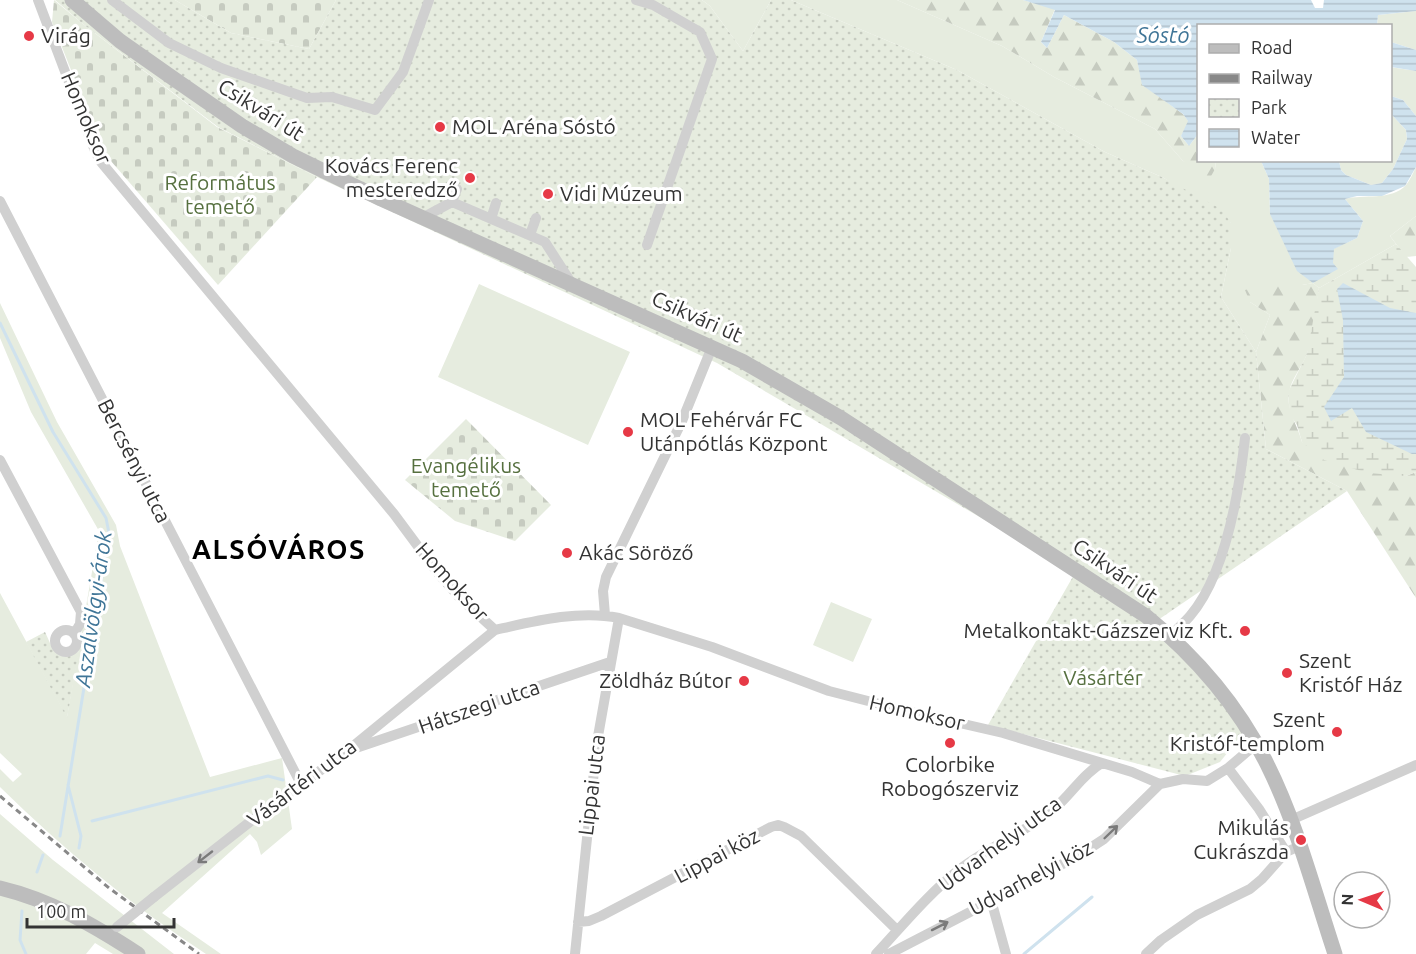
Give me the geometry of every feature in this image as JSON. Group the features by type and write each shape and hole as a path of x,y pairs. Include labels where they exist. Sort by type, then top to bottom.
{"street":[{"name":"Homoksor","path":"38,0 101,162 394,514 437,572 460,598 495,630 542,619 605,615 619,618 712,646 830,691 1003,733 1132,772 1160,784"},
{"name":"Csikvári út","path":"72,0 120,41 242,126 298,158 381,199 712,346 789,386 1121,598 1170,636 1220,690 1256,744 1278,787 1291,820 1293,849 1335,954"},
{"path":"112,0 169,42 221,68 307,98 332,97 375,110 403,72 429,0"},
{"path":"636,0 653,4 700,32 712,59 647,245"},
{"path":"424,217 452,202 457,189"},
{"name":"Bercsényi utca","path":"0,201 301,784"},
{"path":"452,202 545,242 573,284"},
{"path":"491,219 496,203"},
{"path":"530,235 536,218"},
{"path":"605,615 603,591 606,577 682,420 712,346"},
{"path":"1170,636 1191,615 1217,567 1236,501 1245,438"},
{"path":"0,460 81,612 80,624 74,634"},
{"name":"Lippai utca","path":"575,954 597,742 619,618"},
{"name":"Vásártéri utca","path":"112,931 251,821 347,751 495,630"},
{"name":"Hátszegi utca","path":"347,751 610,662"},
{"path":"1160,784 1183,779 1208,781 1228,768 1256,744"},
{"name":"Udvarhelyi utca","path":"876,954 942,884 979,856 1056,807 1087,774 1101,763"},
{"path":"1291,820 1416,765"},
{"path":"1146,954 1161,940 1197,915 1250,889 1293,849 1228,768"},
{"name":"Udvarhelyi köz","path":"889,954 1060,867 1104,838 1160,784"},
{"name":"Lippai köz","path":"578,922 589,921 601,916 778,825 801,836 897,930"},
{"path":"0,888 55,906 112,931 138,954"},
{"path":"992,900 1006,954"}],"green space":[{"name":"Református temető","path":"54,0 217,127 317,177 218,285 104,153 52,22"},
{"name":"Vásártér","path":"55,0 175,0 231,33 309,49 336,0 702,0 710,6 743,51 771,0 791,0 957,70 1105,152 1164,178 1221,209 1231,223 1231,248 1221,297 1256,352 1266,449 1347,491 1155,622 1248,727 1220,762 1185,776 988,725 1075,573 717,363 317,177 218,127"},
{"path":"175,0 336,0 309,49 231,33"},
{"path":"702,0 771,0 743,51 710,6"},
{"path":"791,0 897,0 1002,46 1054,77 1155,129 1183,161 1215,169 1216,162 1261,162 1269,179 1270,214 1333,263 1333,249 1357,238 1363,221 1345,199 1385,195 1400,190 1406,185 1416,167 1416,216 1390,236 1396,244 1319,288 1313,283 1284,285 1250,302 1270,315 1256,352 1221,297 1231,248 1231,223 1164,178 1105,152 957,70"},
{"path":"897,0 1023,0 1055,9 1041,42 1047,48 1064,15 1114,42 1137,60 1143,85 1183,114 1189,122 1181,136 1189,146 1197,135 1197,162 1216,162 1210,178 1183,161 1155,129 1054,77 1002,46"},
{"path":"1416,11 1416,50 1392,42 1392,24 1377,24 1378,15"},
{"path":"1392,67 1416,71 1416,116 1403,100 1392,96"},
{"path":"1392,115 1406,130 1407,139 1393,169 1382,183 1371,185 1346,175 1341,170 1339,162 1392,162"},
{"path":"1416,216 1416,256 1406,257 1390,236"},
{"path":"1396,244 1416,267 1416,472 1406,476 1368,473 1324,460 1302,442 1297,425 1290,415 1288,392 1307,354 1319,288"},
{"path":"1313,283 1319,288 1313,330 1307,354 1290,388 1291,412 1302,442 1406,476 1416,472 1416,598 1347,491 1266,449 1256,352 1270,315 1250,302 1245,290 1265,284"},
{"path":"479,284 630,352 588,445 438,377"},
{"path":"0,303 57,422 116,525 120,546 210,777 282,758 292,829 261,855 257,842 250,834 162,913 221,954 206,954 125,896 73,854 0,787 0,769 13,782 22,774 0,753 0,593 67,717 99,531 31,412 0,338"},
{"name":"Evangélikus temető","path":"466,419 551,505 515,541 455,521 405,480"},
{"path":"831,602 872,619 853,662 813,645"},
{"path":"45,632 53,649 61,656 72,655 79,651 67,718 26,642"},
{"path":"0,814 53,860 174,954 113,954 95,943 86,954 0,954"}],"water":[{"name":"Sóstó","path":"1023,0 1311,0 1315,8 1323,8 1324,0 1416,0 1416,11 1378,15 1377,24 1197,24 1197,135 1189,146 1181,136 1188,121 1183,114 1142,85 1137,60 1114,42 1064,15 1047,48 1041,42 1055,10"},
{"path":"1392,42 1416,50 1416,71 1392,67"},
{"path":"1392,96 1403,100 1416,116 1416,167 1405,186 1382,196 1357,196 1345,199 1363,221 1357,238 1334,249 1333,263 1338,269 1313,283 1297,271 1270,214 1269,179 1261,162 1339,162 1341,170 1346,175 1371,185 1382,183 1393,169 1407,139 1406,130 1392,115"},
{"path":"1343,283 1390,308 1416,313 1416,454 1366,432 1352,408 1331,421 1324,407 1344,377 1343,320 1337,289"}],"waterway":[{"name":"Aszalvölgyi-árok","path":"0,323 53,432 106,518 109,533 60,836"},
{"path":"92,821 268,776 283,780"},
{"name":"Aszalvölgyi-árok","path":"68,785 81,836 79,848"},
{"path":"37,872 43,855"},
{"path":"1024,954 1092,897"},
{"path":"22,911 20,940 26,954"}],"railway":[{"path":"0,796 109,888 199,954"}],"place":[{"name":"Virág","path":"29,36"},
{"name":"MOL Aréna Sóstó","path":"440,127"},
{"name":"Kovács Ferenc mesteredző","path":"470,178"},
{"name":"Vidi Múzeum","path":"548,194"},
{"name":"MOL Fehérvár FC Utánpótlás Központ","path":"628,432"},
{"name":"Akác Söröző","path":"567,553"},
{"name":"Metalkontakt-Gázszerviz Kft.","path":"1245,631"},
{"name":"Szent Kristóf Ház","path":"1287,673"},
{"name":"Zöldház Bútor","path":"744,681"},
{"name":"Szent Kristóf-templom","path":"1337,732"},
{"name":"Colorbike Robogószerviz","path":"950,743"},
{"name":"Mikulás Cukrászda","path":"1301,840"}],"district":[{"name":"ALSÓVÁROS","path":"279,550"}]}
